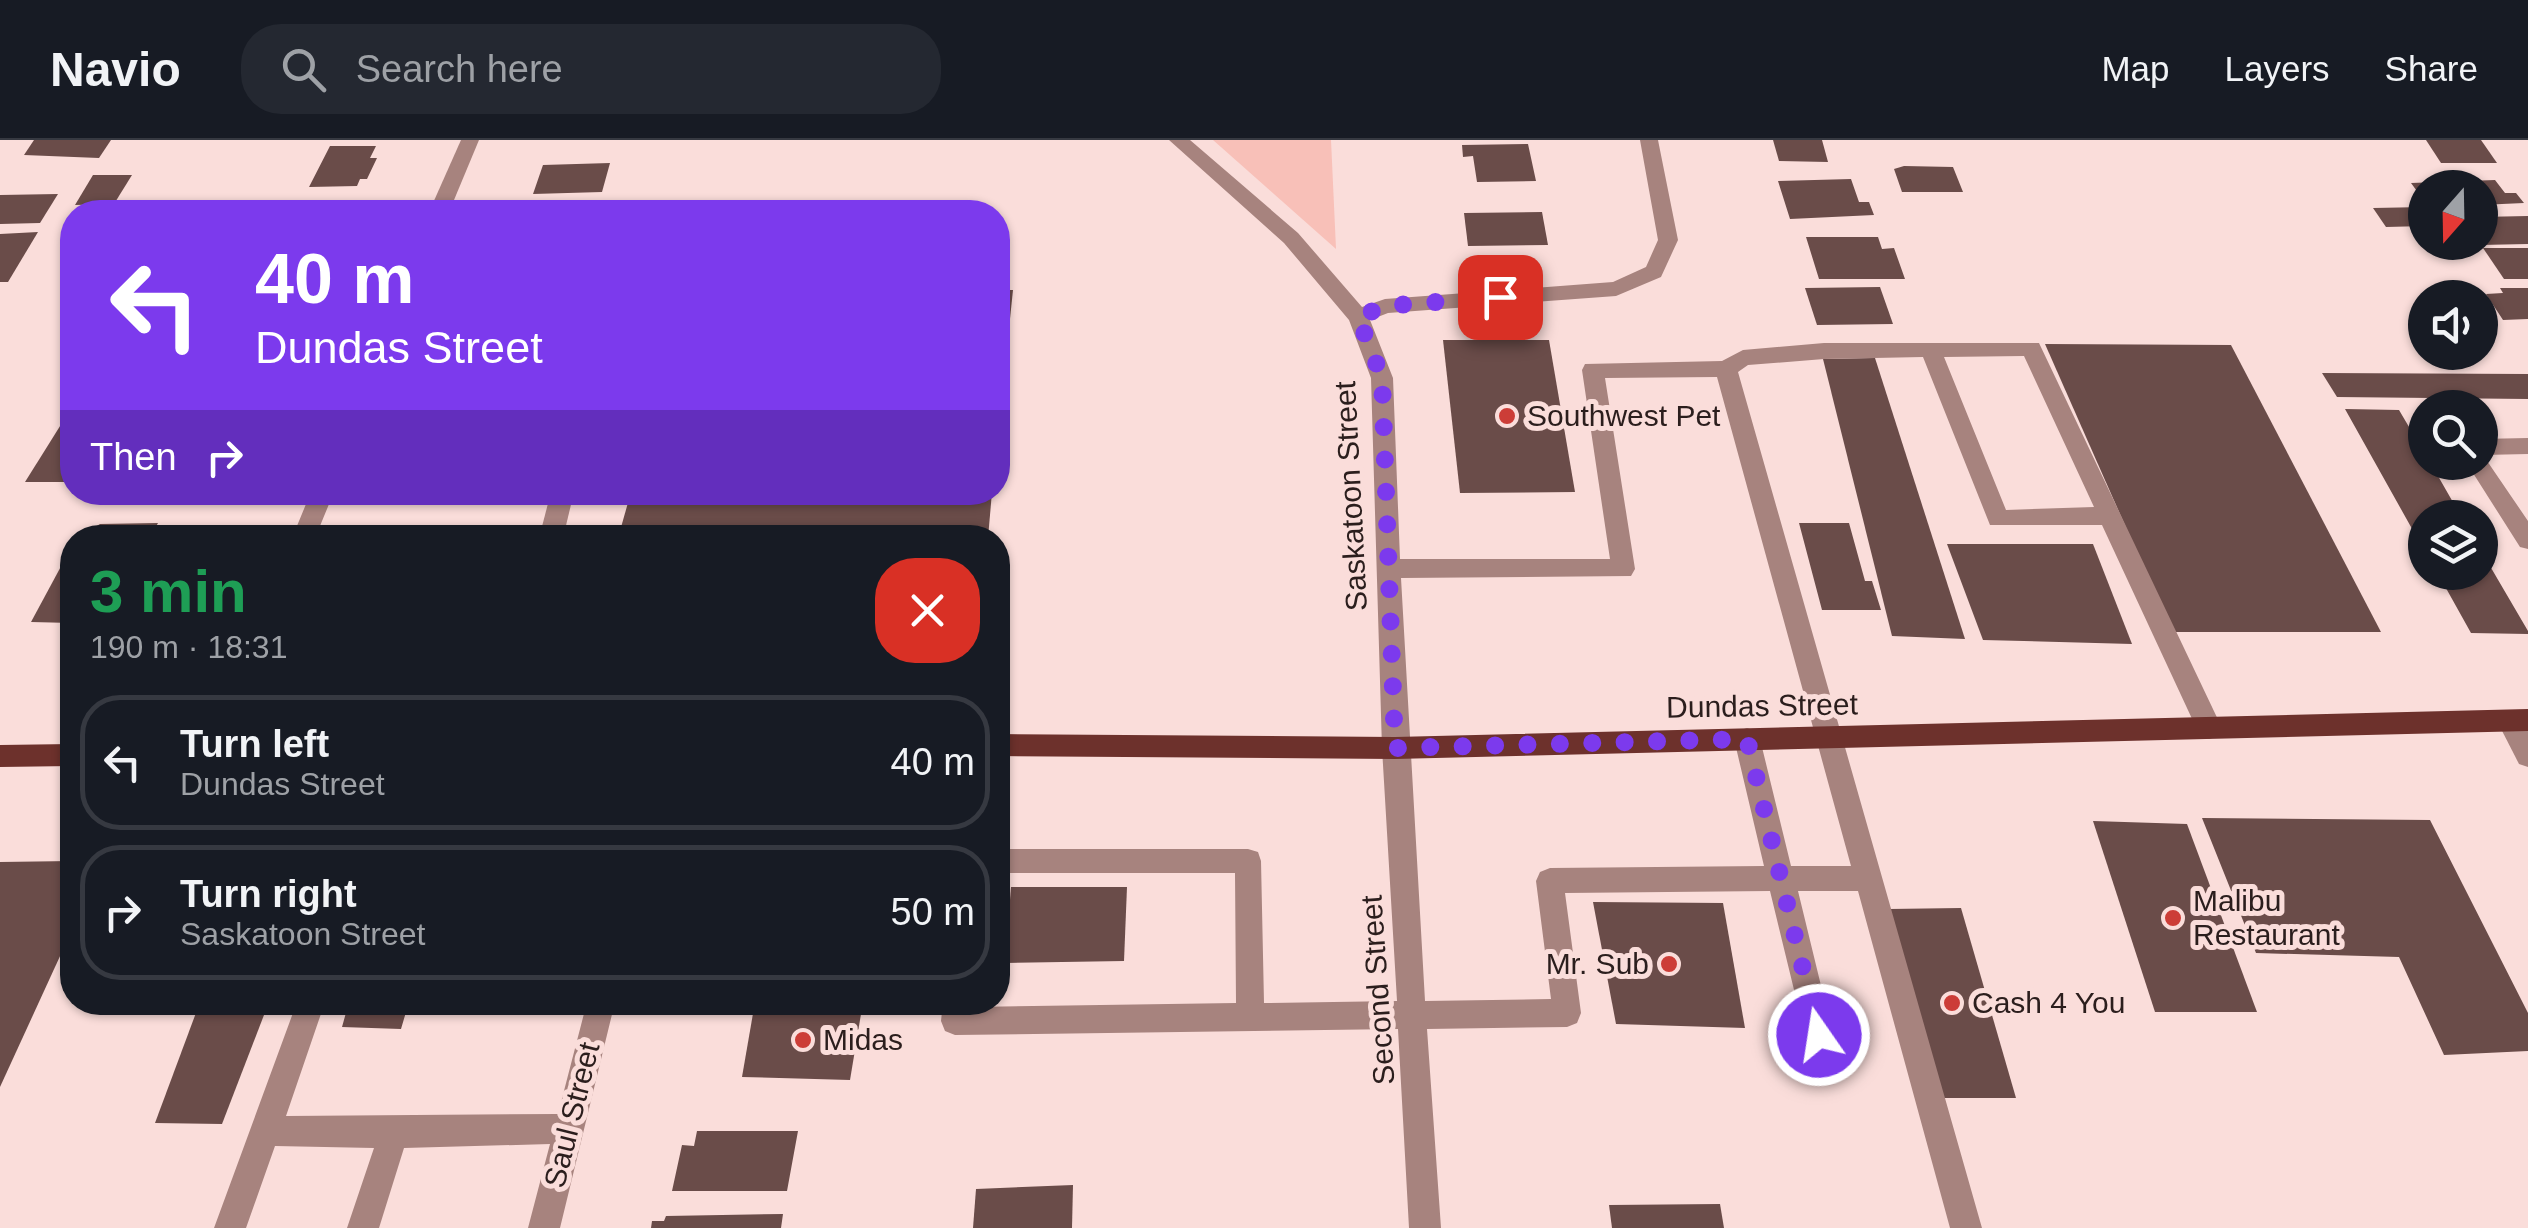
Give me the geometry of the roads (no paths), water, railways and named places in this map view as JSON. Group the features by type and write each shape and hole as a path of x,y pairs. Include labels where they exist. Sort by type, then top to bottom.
{"main road":[{"name":"Dundas Street","path":"1010,745 1395,748 2519,720"},
{"path":"0,756 60,754"}],"street":[{"path":"445,200 470,140"},
{"name":"Saskatoon Street","path":"1178,140 1291,238 1358,317 1382,378 1395,748"},
{"path":"1358,317 1385,306 1616,289 1654,272 1668,240 1649,140"},
{"path":"1389,568 1623,568 1592,370 1726,369 1743,358 1792,354 2031,348 2208,728"},
{"path":"1931,350 1998,519 2109,516"},
{"path":"1726,369 1831,737 1865,878 1966,1228"},
{"path":"2498,447 2528,446"},
{"path":"2488,480 2528,540"},
{"path":"2519,720 2528,756"},
{"path":"1747,739 1819,1035"},
{"name":"Second Street","path":"1395,748 1426,1228"},
{"path":"1010,861 1248,861 1250,1016"},
{"path":"956,1015 955,1021 1567,1013 1550,881 1865,878"},
{"path":"230,1228 306,1015"},
{"name":"Saul Street","path":"544,1228 597,1015"},
{"path":"266,1131 569,1129"},
{"path":"363,1228 394,1133"}],"place":[{"name":"Southwest Pet","path":"1507,416"},
{"name":"Malibu Restaurant","path":"2173,918"},
{"name":"Mr. Sub","path":"1669,964"},
{"name":"Cash 4 You","path":"1952,1003"},
{"name":"Midas","path":"803,1040"}]}
